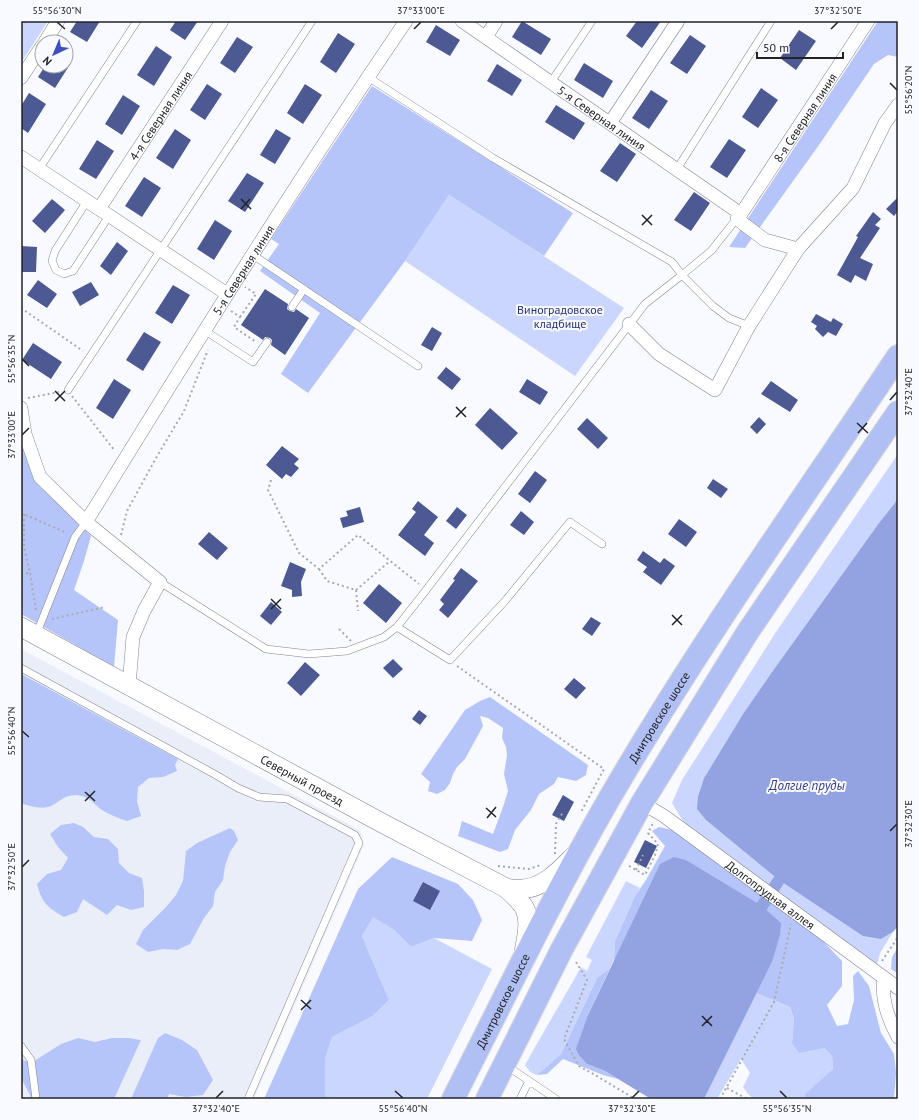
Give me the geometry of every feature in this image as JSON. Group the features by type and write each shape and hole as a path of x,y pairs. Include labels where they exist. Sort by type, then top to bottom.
{"highway":[{"name":"Дмитровское шоссе","path":"453,1099 581,849 618,783 705,643 898,356"},
{"path":"487,1099 562,949 642,803 747,633 898,412"}],"street":[{"path":"50,34 58,21"},
{"name":"4-я Северная линия","path":"104,212 222,21"},
{"name":"5-я Северная линия","path":"86,522 123,461 208,333 224,299 406,21"},
{"name":"5-я Северная линия","path":"462,21 677,169 739,216 765,240 798,249"},
{"path":"486,37 496,21"},
{"path":"610,123 678,21"},
{"name":"8-я Северная линия","path":"739,216 868,21"},
{"path":"21,78 34,58"},
{"path":"630,324 659,354 715,390 749,326 798,249 853,188 885,124 898,105"},
{"path":"21,157 160,250 224,299"},
{"path":"21,408 25,434 40,477 86,522 160,582 144,611 133,637 128,686"},
{"name":"Северный проезд","path":"34,628 128,686 506,888 522,890 544,882 553,876 581,849"},
{"name":"Долгопрудная аллея","path":"642,803 664,816 898,988"},
{"path":"506,888 525,908 528,927 524,959"},
{"path":"884,978 882,989 884,1004 898,1037"}],"lane":[{"path":"39,170 137,21"},
{"path":"68,390 312,21"},
{"path":"551,82 592,21"},
{"path":"677,169 771,21"},
{"path":"368,77 493,158 672,262 682,275 713,306 729,318 749,326"},
{"path":"87,201 55,251 52,261 56,270 64,274 74,270 104,212"},
{"path":"160,582 266,649 309,654 347,651 384,637 397,627 426,590 645,304 711,251 739,216"},
{"path":"253,255 418,366"},
{"path":"292,307 304,289"},
{"path":"208,333 253,362 265,344"},
{"path":"34,628 75,537 86,522"},
{"path":"397,627 450,660 505,601 570,522 602,544"},
{"path":"21,668 238,788 259,797 287,798 356,835 359,843 248,1099"},
{"path":"21,1046 31,1060 36,1099"},
{"path":"504,1064 556,1099"},
{"path":"520,1099 529,1081"}],"path":[{"path":"21,27 25,21"},
{"path":"236,281 256,294 234,327 265,344"},
{"path":"224,299 240,317"},
{"path":"21,308 90,356"},
{"path":"121,536 127,511 184,411 208,333"},
{"path":"21,400 68,390 123,461"},
{"path":"271,480 268,490 299,554 318,569 327,582 356,590"},
{"path":"75,537 22,513 24,547 30,573 34,628 105,607"},
{"path":"318,569 358,535 426,590"},
{"path":"356,590 390,561"},
{"path":"21,573 30,573"},
{"path":"356,590 358,610"},
{"path":"339,629 358,647"},
{"path":"450,660 464,672 604,769 578,818"},
{"path":"555,861 556,820 563,812"},
{"path":"629,866 637,868 645,875 655,855 658,844 648,833 652,825 659,823 664,816"},
{"path":"637,868 643,855"},
{"path":"720,1099 774,1002 793,911"},
{"path":"884,978 882,962 898,937"},
{"path":"576,962 587,980 564,1039 579,1066 635,1099"},
{"path":"727,1087 747,1099"}],"shaded area":[{"path":"878,21 898,21 898,57 888,55 874,64 819,145 745,248 729,247"},
{"path":"372,86 573,213 544,256 449,195 405,261 308,393 281,374 320,313 260,271 279,244 271,239"},
{"path":"21,439 36,481 91,536 74,590 118,620 114,667 21,614"},
{"path":"21,649 360,830 364,845 254,1099 21,1099"},
{"path":"21,674 178,759 175,765 177,771 163,777 149,778 138,787 137,801 141,816 127,821 105,812 88,798 76,795 63,798 45,808 34,807 21,803"},
{"path":"490,697 588,765 586,775 576,781 558,777 554,784 539,794 531,810 515,830 508,849 500,852 458,836 462,821 493,834 508,791 504,774 507,755 506,747 502,738 503,728 488,718 480,716 483,726 465,759 457,767 445,790 437,794 428,791 430,782 421,774 465,710"},
{"path":"74,823 83,827 94,837 108,839 118,849 119,863 129,873 142,878 144,907 131,910 117,905 107,915 83,899 77,912 64,917 46,904 41,896 37,884 47,874 61,870 68,858 58,847 50,834 61,825"},
{"path":"659,827 673,830 819,937 842,961 842,986 827,1005 837,1026 848,1024 854,1000 853,976 858,971 869,986 881,1033 894,1054 896,1073 894,1099 805,1099 805,1094 833,1069 832,1056 824,1048 799,1053 792,1043 794,1019 790,1007 756,993 772,962 614,959 615,941 635,896 646,880 665,846 652,831"},
{"path":"230,828 234,831 238,840 230,852 225,866 223,880 215,892 213,906 204,918 190,944 177,950 163,949 148,952 136,944 143,930 176,895 183,881 186,851 197,843"},
{"path":"392,857 458,884 473,900 482,920 472,941 434,938 411,947 393,929 373,917 362,936 389,1000 373,1016 332,1037 325,1059 325,1099 264,1099 358,889"},
{"path":"898,947 898,974 891,969 892,957"},
{"path":"610,968 588,1015 587,1064 605,1071 618,1079 603,1075 563,1059 547,1074 537,1075 561,1054 597,978"},
{"path":"165,1033 182,1040 197,1050 213,1080 203,1095 186,1097 169,1094 167,1099 131,1099 158,1038"},
{"path":"78,1038 95,1042 112,1038 141,1040 114,1099 32,1099 21,1078 21,1059 31,1063 61,1044"}],"green space":[{"path":"21,21 48,21 40,34 34,34 34,43 21,63"},
{"name":"Виноградовское кладбище","path":"449,195 624,308 575,376 405,261"},
{"path":"898,454 898,499 879,523 743,714 704,778 698,796 881,939 893,932 880,953 877,965 684,823 672,803 682,780 776,632"},
{"path":"626,881 640,888 615,941 614,959 610,968 597,978 561,1054 537,1075 530,1072 525,1065 581,967 587,971 592,960 586,957"},
{"path":"373,916 393,929 411,947 434,938 492,969 427,1099 325,1099 325,1059 332,1037 373,1016 389,1000 362,936"},
{"path":"756,993 790,1007 794,1019 792,1043 824,1048 832,1056 833,1069 806,1094 805,1099 754,1099 743,1087 750,1073 741,1059 717,1099 704,1099"}],"water":[{"name":"Долгие пруды","path":"898,499 898,926 893,932 881,939 863,936 779,880 706,820 697,809 698,796 704,778 743,714 879,523"},
{"path":"674,857 686,860 762,906 781,923 780,935 772,962 704,1099 651,1099 605,1071 587,1064 576,1049 588,1015 660,864"}],"building":[{"path":"77,21 100,21 87,42 70,32"},
{"path":"176,21 198,21 185,40 170,30"},
{"path":"522,21 551,39 541,55 512,37"},
{"path":"637,21 661,21 642,48 626,36"},
{"path":"436,25 460,40 450,56 426,42"},
{"path":"799,30 816,41 796,70 780,58"},
{"path":"338,33 355,44 336,73 320,62"},
{"path":"690,35 706,46 687,74 670,63"},
{"path":"237,37 253,47 235,73 220,63"},
{"path":"156,46 172,57 154,86 137,75"},
{"path":"584,63 613,81 603,98 574,80"},
{"path":"497,64 522,80 512,96 487,81"},
{"path":"40,74 64,74 55,88 38,77"},
{"path":"207,84 222,94 205,120 190,110"},
{"path":"305,84 322,95 303,124 287,113"},
{"path":"761,88 778,100 758,128 742,117"},
{"path":"651,90 668,101 649,129 632,118"},
{"path":"29,93 46,104 28,133 21,128 21,106"},
{"path":"123,95 140,106 122,135 105,124"},
{"path":"556,105 585,123 574,140 545,122"},
{"path":"175,129 191,140 173,169 156,158"},
{"path":"276,129 291,138 275,164 260,155"},
{"path":"729,139 746,150 727,178 710,167"},
{"path":"97,140 114,151 96,179 79,169"},
{"path":"620,143 636,154 617,182 600,171"},
{"path":"247,173 264,183 245,212 228,201"},
{"path":"144,177 161,188 142,217 125,206"},
{"path":"694,192 710,203 691,231 674,220"},
{"path":"898,197 898,211 894,216 886,209"},
{"path":"52,199 65,210 45,233 32,221"},
{"path":"873,212 881,219 875,225 880,228 860,258 873,264 866,281 855,275 851,283 837,275 858,237 856,236"},
{"path":"215,220 232,231 214,260 197,249"},
{"path":"117,242 128,251 111,275 100,266"},
{"path":"21,246 37,247 36,272 21,272"},
{"path":"38,280 57,294 47,308 27,295"},
{"path":"91,282 99,295 80,306 72,292"},
{"path":"173,285 190,295 172,324 155,313"},
{"path":"265,289 288,304 287,309 290,311 294,312 296,309 309,318 285,355 271,345 272,340 270,338 265,337 263,340 241,325"},
{"path":"816,314 831,322 833,318 843,324 836,336 828,332 823,337 815,329 817,326 811,322"},
{"path":"432,327 442,333 432,351 421,345"},
{"path":"144,332 161,342 143,371 126,360"},
{"path":"33,343 62,362 51,379 22,360"},
{"path":"446,367 461,379 452,390 437,378"},
{"path":"114,379 131,390 113,419 96,408"},
{"path":"527,379 548,392 540,405 519,392"},
{"path":"771,381 798,400 790,412 761,394"},
{"path":"490,408 518,433 502,450 475,425"},
{"path":"759,417 766,424 757,434 750,427"},
{"path":"587,418 608,438 598,449 577,429"},
{"path":"282,446 299,459 294,464 299,468 291,477 286,474 282,479 266,465"},
{"path":"535,471 547,480 530,503 518,494"},
{"path":"713,479 728,489 721,498 707,488"},
{"path":"418,501 438,517 424,535 434,543 425,556 398,535 416,512 412,509"},
{"path":"360,507 364,522 343,528 340,518 348,516 346,511"},
{"path":"457,507 467,515 456,529 446,521"},
{"path":"521,511 534,522 524,535 510,525"},
{"path":"679,519 697,532 686,547 668,534"},
{"path":"209,532 228,548 217,560 198,544"},
{"path":"643,551 660,563 664,558 675,566 661,585 643,572 647,567 637,560"},
{"path":"290,562 306,569 301,582 302,596 292,597 292,590 281,586"},
{"path":"461,568 478,581 448,618 439,610 444,604 440,600 455,580 453,579"},
{"path":"379,584 402,603 386,623 363,603"},
{"path":"271,602 282,612 271,625 260,616"},
{"path":"591,617 601,623 592,636 582,629"},
{"path":"393,659 403,669 393,678 383,668"},
{"path":"305,662 320,675 301,696 287,683"},
{"path":"574,678 586,688 576,699 564,689"},
{"path":"419,710 427,716 420,725 412,719"},
{"path":"563,795 574,802 564,821 552,815"},
{"path":"645,840 657,846 646,868 634,862"},
{"path":"423,882 440,891 430,910 413,901"}],"waterway":[{"path":"762,906 779,880"}]}
